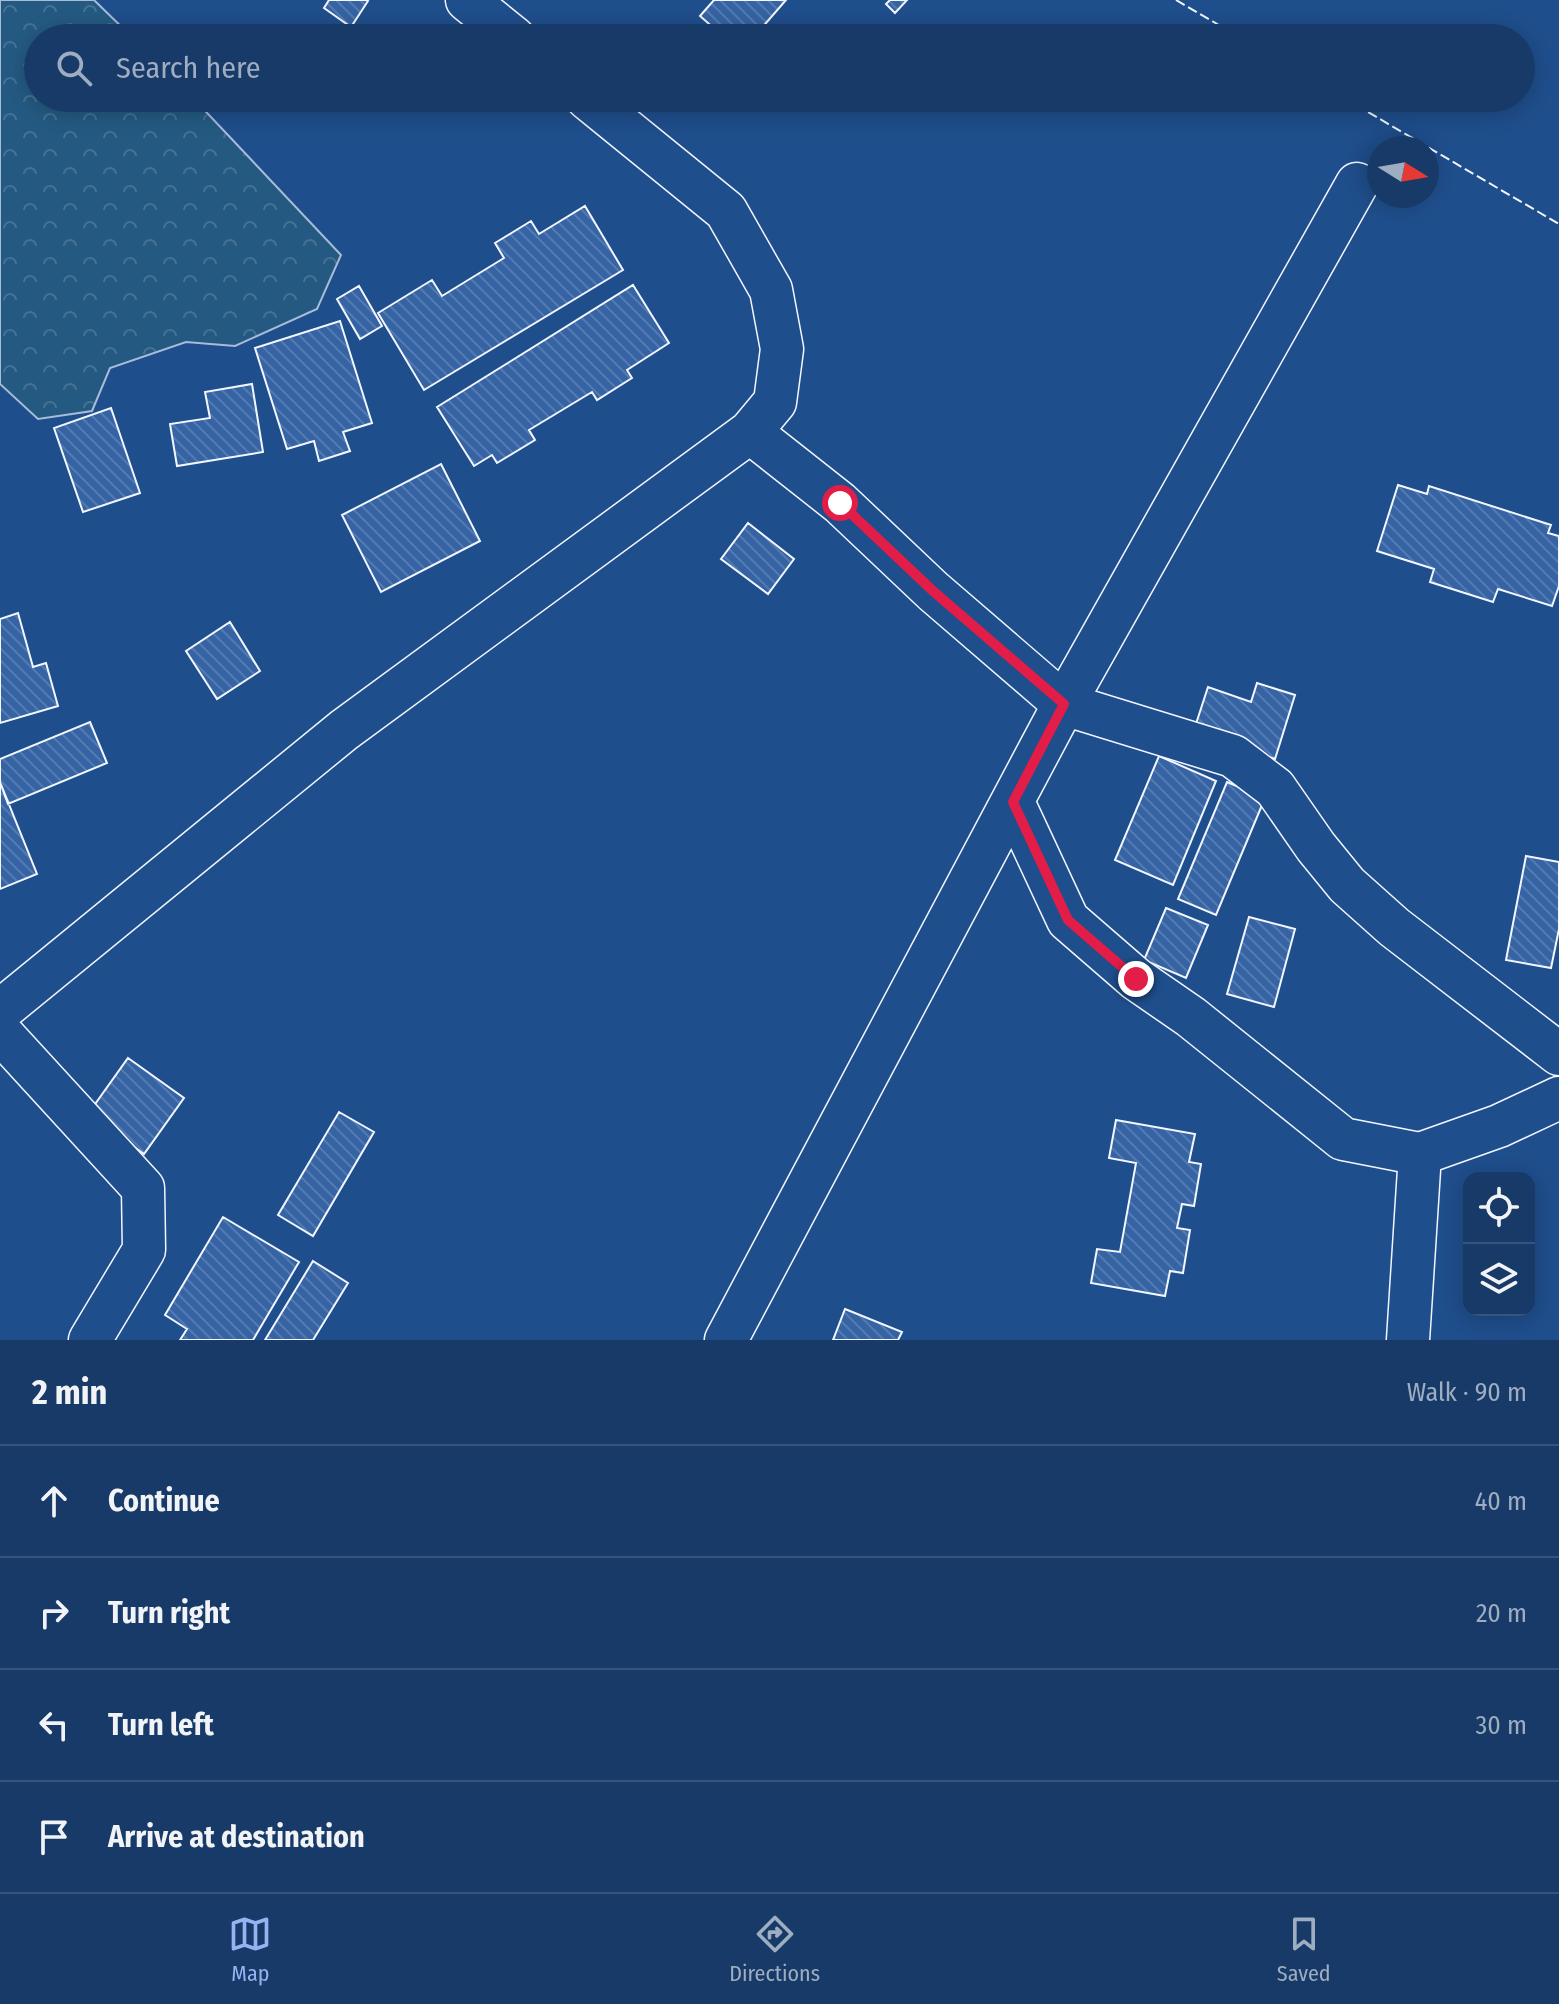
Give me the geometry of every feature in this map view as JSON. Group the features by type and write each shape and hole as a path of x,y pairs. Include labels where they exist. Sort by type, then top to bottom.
{"street":[{"path":"467,0 497,24"},
{"path":"0,1011 344,730 750,432 775,402 782,349 771,290 726,211 604,112"},
{"path":"726,1340 1064,704 1357,184"},
{"path":"750,432 840,503 933,591 1064,704 1233,756 1275,788 1347,885 1394,927 1559,1054"},
{"path":"1013,802 1068,920 1136,979 1191,1017 1343,1139 1420,1154 1499,1126 1559,1098"},
{"path":"0,1032 143,1188 144,1250 90,1340"},
{"path":"1408,1340 1420,1154"}],"green space":[{"path":"0,0 94,0 119,24 24,24 24,112 206,112 341,255 317,309 235,346 186,342 110,368 92,411 38,419 0,384"}],"building":[{"path":"329,0 368,1 353,24 347,24 324,8"},
{"path":"714,0 786,0 765,24 709,24 700,16"},
{"path":"890,0 907,0 895,13 886,4"},
{"path":"585,206 623,270 424,390 378,313 432,280 442,296 504,258 495,243 531,221 539,234"},
{"path":"633,285 669,343 627,370 632,378 597,400 592,392 529,430 535,440 497,463 492,455 474,466 437,407"},
{"path":"359,286 382,326 360,339 337,299"},
{"path":"340,321 372,423 343,432 350,451 319,461 314,441 287,449 255,348"},
{"path":"252,384 263,452 177,466 170,424 210,418 205,392"},
{"path":"111,408 140,493 83,512 54,428"},
{"path":"441,464 480,541 381,592 342,515"},
{"path":"1398,485 1427,494 1429,486 1551,525 1548,533 1559,536 1559,586 1552,606 1498,589 1493,602 1430,582 1434,569 1377,551"},
{"path":"748,523 794,559 768,594 721,559"},
{"path":"18,613 33,667 46,663 58,706 0,723 0,619"},
{"path":"230,622 260,671 217,699 186,651"},
{"path":"1257,683 1295,695 1275,759 1193,733 1208,687 1251,702"},
{"path":"90,722 107,763 8,804 0,782 0,759"},
{"path":"1159,756 1216,781 1173,885 1115,860"},
{"path":"0,782 37,874 0,889"},
{"path":"1227,782 1265,798 1216,915 1178,899"},
{"path":"1526,856 1559,862 1559,929 1551,968 1506,960"},
{"path":"1166,908 1208,925 1186,978 1144,960"},
{"path":"1249,917 1295,929 1274,1007 1227,994"},
{"path":"128,1058 184,1098 144,1154 88,1114"},
{"path":"339,1112 374,1132 313,1236 278,1215"},
{"path":"1116,1120 1195,1134 1189,1162 1201,1164 1194,1206 1182,1204 1177,1228 1190,1230 1183,1273 1170,1271 1165,1296 1091,1283 1097,1249 1120,1252 1136,1163 1109,1158"},
{"path":"223,1217 299,1262 253,1340 180,1340 187,1329 165,1315"},
{"path":"313,1261 348,1283 313,1340 265,1340"},
{"path":"845,1309 902,1332 898,1340 833,1340"}],"fence":[{"path":"1176,0 1217,24"},
{"path":"1368,112 1559,224"}],"route":[{"path":"840,503 933,591 1064,704 1013,802 1068,920 1136,979"}]}
